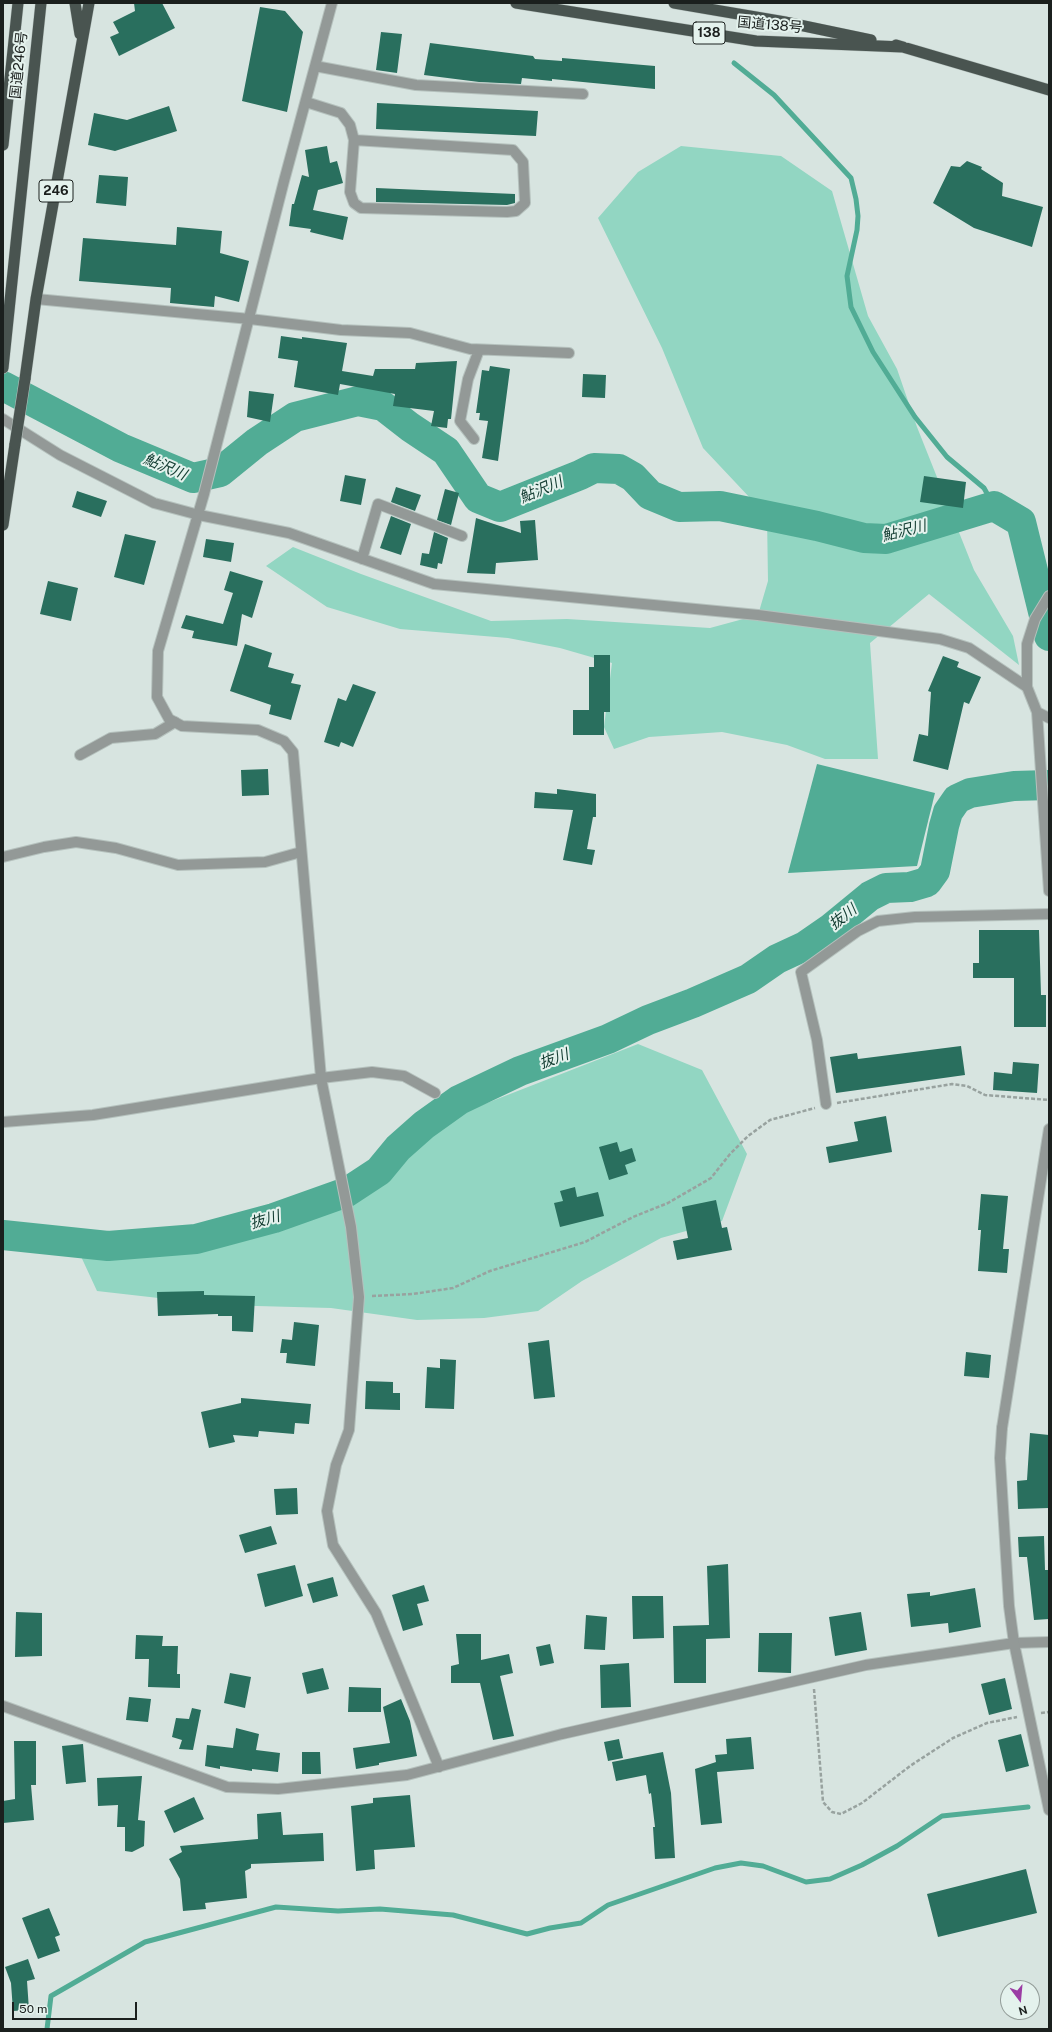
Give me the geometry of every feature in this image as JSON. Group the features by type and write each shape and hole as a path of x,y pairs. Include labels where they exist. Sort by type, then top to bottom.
{"highway":[{"name":"国道246号","path":"3,145 18,3"},
{"name":"国道246号","path":"3,368 41,3"},
{"path":"75,3 80,28 81,50"},
{"name":"246","path":"3,525 36,299 89,3"},
{"name":"国道138号","path":"516,3 756,41 903,47"},
{"name":"国道138号","path":"674,3 785,22 903,47 1049,90"}],"street":[{"path":"332,3 284,181 199,515 158,651 158,697 169,719 182,726 258,730 284,741 293,752 321,1078 347,1205 359,1297 349,1430 336,1465 326,1511 332,1545 376,1613 439,1767"},
{"path":"316,66 416,85 583,94"},
{"path":"306,102 341,113 350,125 354,140 350,192 354,202 361,208 507,212 516,211 525,203 523,162 513,150 354,140"},
{"path":"36,299 250,319 342,330 410,332 470,349 479,350 569,353"},
{"path":"474,439 460,421 468,379 479,350"},
{"path":"3,419 60,455 154,503 199,515 289,533 434,584 758,615 940,639 969,648 1027,687"},
{"path":"362,559 378,504 462,536"},
{"path":"1049,596 1035,618 1027,644 1027,687 1037,712 1049,891"},
{"path":"1037,712 1049,718"},
{"path":"80,755 111,738 155,734 175,722"},
{"path":"3,857 44,847 76,842 116,848 178,865 265,862 301,852"},
{"path":"826,1104 817,1040 801,972 858,931 878,921 915,917 1049,914"},
{"path":"3,1122 93,1116 321,1078 372,1072 404,1076 435,1093"},
{"path":"1049,1129 1002,1428 1000,1458 1002,1503 1007,1546 1009,1606 1014,1643 1049,1810"},
{"path":"3,1706 227,1787 278,1789 407,1775 562,1734 866,1665 1014,1643 1049,1642"}],"path":[{"path":"359,1297 413,1294 453,1288 490,1271 585,1242 632,1217 668,1203 711,1178 730,1154 748,1136 770,1120 826,1104 952,1084 967,1086 985,1094 1049,1100"},
{"path":"813,1677 823,1802 832,1812 841,1814 862,1803 910,1766 953,1738 987,1723 1028,1715"}],"shaded area":[{"path":"681,146 781,156 832,191 868,316 897,369 917,427 974,570 1013,636 1019,665 929,594 870,643 878,759 825,759 787,745 722,732 649,737 614,749 604,727 612,663 560,648 508,638 400,629 327,607 266,566 293,547 361,574 491,621 567,619 710,628 758,615 768,581 767,516 703,448 662,348 598,218 638,172"},
{"path":"817,764 935,793 917,866 788,873"},
{"path":"638,1044 702,1070 747,1154 722,1221 661,1238 582,1281 538,1311 484,1318 417,1320 331,1308 220,1305 97,1291 78,1250 225,1243 367,1166 446,1119"}],"building":[{"path":"134,3 162,3 175,28 119,56 110,37 119,33 113,22 135,11"},
{"path":"260,7 285,11 303,32 287,112 242,101"},
{"path":"381,32 402,34 397,73 376,70"},
{"path":"430,43 533,56 535,59 562,61 562,58 655,66 655,89 552,79 552,81 522,78 521,84 479,82 424,75"},
{"path":"377,103 538,111 536,136 376,129"},
{"path":"169,106 177,131 115,151 88,145 94,113 127,120"},
{"path":"327,146 330,163 337,161 343,183 318,190 313,210 348,217 343,240 310,232 311,229 289,226 292,204 294,204 302,175 309,177 305,150"},
{"path":"967,161 982,167 981,169 1003,183 1002,196 1043,207 1032,247 974,228 933,203 951,166 960,167"},
{"path":"99,175 128,177 126,206 96,203"},
{"path":"376,188 515,194 515,203 507,205 376,202"},
{"path":"177,227 222,231 220,253 249,261 239,302 215,296 214,307 170,303 171,288 79,281 83,238 176,245"},
{"path":"281,336 302,339 302,337 347,343 342,371 373,376 375,369 415,369 416,363 457,361 451,419 448,419 447,428 431,426 434,411 393,406 395,394 340,384 338,395 294,387 298,361 278,358"},
{"path":"490,366 510,369 498,461 482,458 488,421 479,420 480,413 476,413 482,370 489,371"},
{"path":"583,374 606,375 605,398 582,397"},
{"path":"249,391 274,394 270,422 247,417"},
{"path":"345,475 366,479 361,505 340,501"},
{"path":"924,476 966,482 963,508 920,502"},
{"path":"396,487 421,495 415,511 391,502"},
{"path":"445,489 459,493 451,525 437,520"},
{"path":"77,491 107,501 101,517 72,507"},
{"path":"391,516 411,524 401,555 380,548"},
{"path":"476,518 521,533 520,521 535,520 538,560 496,563 495,574 467,573"},
{"path":"434,532 448,538 442,564 438,563 437,569 420,565 422,553 429,554"},
{"path":"125,534 156,541 144,585 114,577"},
{"path":"206,539 234,543 231,562 203,557"},
{"path":"230,571 263,581 252,618 242,614 237,646 192,638 194,631 181,628 186,615 223,624 233,593 224,590"},
{"path":"48,581 78,588 71,621 40,614"},
{"path":"245,644 272,653 268,667 294,674 291,683 301,685 291,720 269,714 271,705 230,691"},
{"path":"594,655 610,655 610,712 604,712 604,735 573,735 573,710 589,710 589,667 594,667"},
{"path":"943,656 959,662 957,667 981,677 969,704 964,702 948,770 913,761 919,734 928,736 931,692 928,691"},
{"path":"353,684 376,692 353,747 341,742 339,747 324,742 338,698 346,701"},
{"path":"268,769 269,795 242,796 241,770"},
{"path":"557,789 596,794 596,817 593,817 587,849 595,850 592,865 563,860 573,810 534,808 535,792 557,794"},
{"path":"979,930 1039,930 1041,995 1046,995 1046,1027 1014,1027 1014,978 973,978 973,963 979,963"},
{"path":"961,1046 965,1075 836,1093 830,1057 857,1053 858,1059"},
{"path":"1013,1062 1039,1064 1037,1093 993,1090 994,1072 1012,1074"},
{"path":"886,1116 892,1152 829,1163 826,1147 858,1141 854,1122"},
{"path":"617,1142 620,1152 632,1148 636,1161 625,1165 628,1174 609,1180 599,1147"},
{"path":"575,1187 577,1197 598,1192 604,1216 560,1227 554,1203 563,1201 560,1191"},
{"path":"981,1194 1008,1196 1003,1249 1009,1249 1007,1273 978,1271 981,1230 978,1230"},
{"path":"716,1200 722,1228 727,1227 732,1250 677,1260 673,1241 688,1238 682,1207"},
{"path":"204,1291 204,1295 255,1296 253,1332 232,1331 232,1316 218,1316 218,1314 158,1316 157,1292"},
{"path":"294,1322 319,1325 315,1366 286,1363 287,1353 280,1353 282,1339 292,1340"},
{"path":"549,1340 555,1397 534,1399 528,1343"},
{"path":"966,1352 991,1355 989,1378 964,1376"},
{"path":"440,1359 456,1360 454,1409 425,1408 427,1367 440,1368"},
{"path":"366,1381 393,1382 393,1393 400,1393 400,1410 365,1409"},
{"path":"241,1398 311,1404 309,1424 295,1423 294,1434 259,1431 258,1437 233,1435 235,1442 209,1448 201,1412 241,1403"},
{"path":"1030,1433 1049,1435 1049,1508 1018,1509 1017,1481 1027,1480"},
{"path":"297,1488 298,1514 276,1515 274,1489"},
{"path":"271,1526 277,1544 245,1553 239,1535"},
{"path":"1044,1536 1045,1570 1049,1570 1049,1619 1034,1620 1027,1557 1019,1557 1018,1537"},
{"path":"728,1564 730,1638 706,1639 706,1683 674,1683 673,1626 709,1625 707,1566"},
{"path":"295,1565 303,1596 265,1607 257,1574"},
{"path":"333,1577 338,1596 313,1603 307,1584"},
{"path":"424,1585 429,1601 417,1604 423,1625 403,1631 392,1595"},
{"path":"975,1588 981,1627 949,1633 948,1623 911,1627 907,1594 930,1592 930,1596"},
{"path":"632,1596 663,1596 664,1638 633,1639"},
{"path":"16,1612 42,1613 42,1656 15,1657"},
{"path":"861,1612 867,1650 835,1656 829,1617"},
{"path":"586,1615 607,1617 605,1650 584,1649"},
{"path":"759,1633 792,1633 791,1673 758,1672"},
{"path":"456,1634 481,1634 481,1660 509,1654 513,1673 500,1676 514,1736 493,1740 480,1683 451,1683 451,1666 459,1664"},
{"path":"136,1635 163,1636 162,1646 178,1646 177,1674 180,1674 180,1688 148,1687 149,1659 135,1659"},
{"path":"550,1644 554,1663 540,1666 536,1647"},
{"path":"629,1663 631,1707 601,1708 600,1665"},
{"path":"323,1668 329,1689 307,1694 302,1673"},
{"path":"230,1673 251,1677 245,1708 224,1703"},
{"path":"1005,1678 1012,1709 989,1715 981,1684"},
{"path":"349,1687 381,1688 381,1712 348,1712"},
{"path":"129,1697 151,1699 148,1722 126,1720"},
{"path":"401,1699 410,1721 417,1756 356,1769 353,1748 390,1743 383,1707"},
{"path":"192,1708 201,1710 193,1750 179,1749 182,1740 172,1737 176,1718 189,1719"},
{"path":"236,1728 259,1734 256,1750 280,1753 278,1772 252,1769 252,1771 220,1766 220,1769 205,1766 207,1745 233,1748"},
{"path":"1021,1734 1029,1766 1006,1772 998,1740"},
{"path":"751,1737 754,1769 717,1772 722,1823 701,1825 695,1769 716,1762 715,1755 727,1754 726,1739"},
{"path":"619,1739 623,1758 608,1761 604,1742"},
{"path":"14,1741 36,1741 36,1785 31,1785 34,1820 3,1823 3,1801 15,1799"},
{"path":"83,1744 86,1782 66,1784 62,1746"},
{"path":"302,1752 320,1752 321,1774 302,1774"},
{"path":"663,1752 671,1793 675,1858 655,1859 653,1827 655,1827 651,1793 649,1794 646,1775 616,1781 612,1762"},
{"path":"142,1776 138,1820 145,1821 144,1846 132,1852 125,1851 125,1827 117,1827 118,1805 98,1806 97,1778"},
{"path":"410,1795 415,1847 374,1850 375,1869 356,1871 351,1806 373,1803 373,1798"},
{"path":"194,1797 204,1819 174,1833 164,1811"},
{"path":"281,1812 283,1835 323,1833 324,1861 251,1864 251,1868 245,1871 247,1898 205,1903 206,1909 183,1911 180,1879 169,1859 182,1852 180,1846 258,1839 257,1814"},
{"path":"1026,1869 1037,1913 938,1937 927,1894"},
{"path":"49,1908 60,1935 55,1937 60,1951 38,1959 22,1918"},
{"path":"28,1959 35,1979 27,1981 29,2010 13,2011 11,1983 5,1967"}],"waterway":[{"path":"734,63 774,95 851,178 858,216 857,230 847,276 851,307 873,352 915,417 947,457 984,488 994,506"},
{"name":"鮎沢川","path":"3,386 121,448 193,478 220,472 257,442 295,417 358,401 383,406 410,427 446,451 478,498 500,507 594,468 619,469 633,477 650,495 679,507 720,506 817,526 864,538 886,539 994,506 1021,522 1049,636"},
{"name":"抜川","path":"3,1235 108,1246 196,1239 274,1218 347,1192 379,1171 398,1148 424,1125 459,1100 520,1071 608,1039 648,1020 693,1003 748,979 777,959 805,946 831,928 870,896 886,888 910,887 927,882 935,871 948,812 957,799 970,793 1014,786 1049,785"},
{"path":"47,2029 51,1996 145,1942 276,1907 338,1911 380,1909 453,1915 527,1934 550,1928 581,1923 608,1905 715,1868 741,1863 763,1866 806,1882 830,1879 862,1865 897,1846 942,1816 1028,1807"}]}
